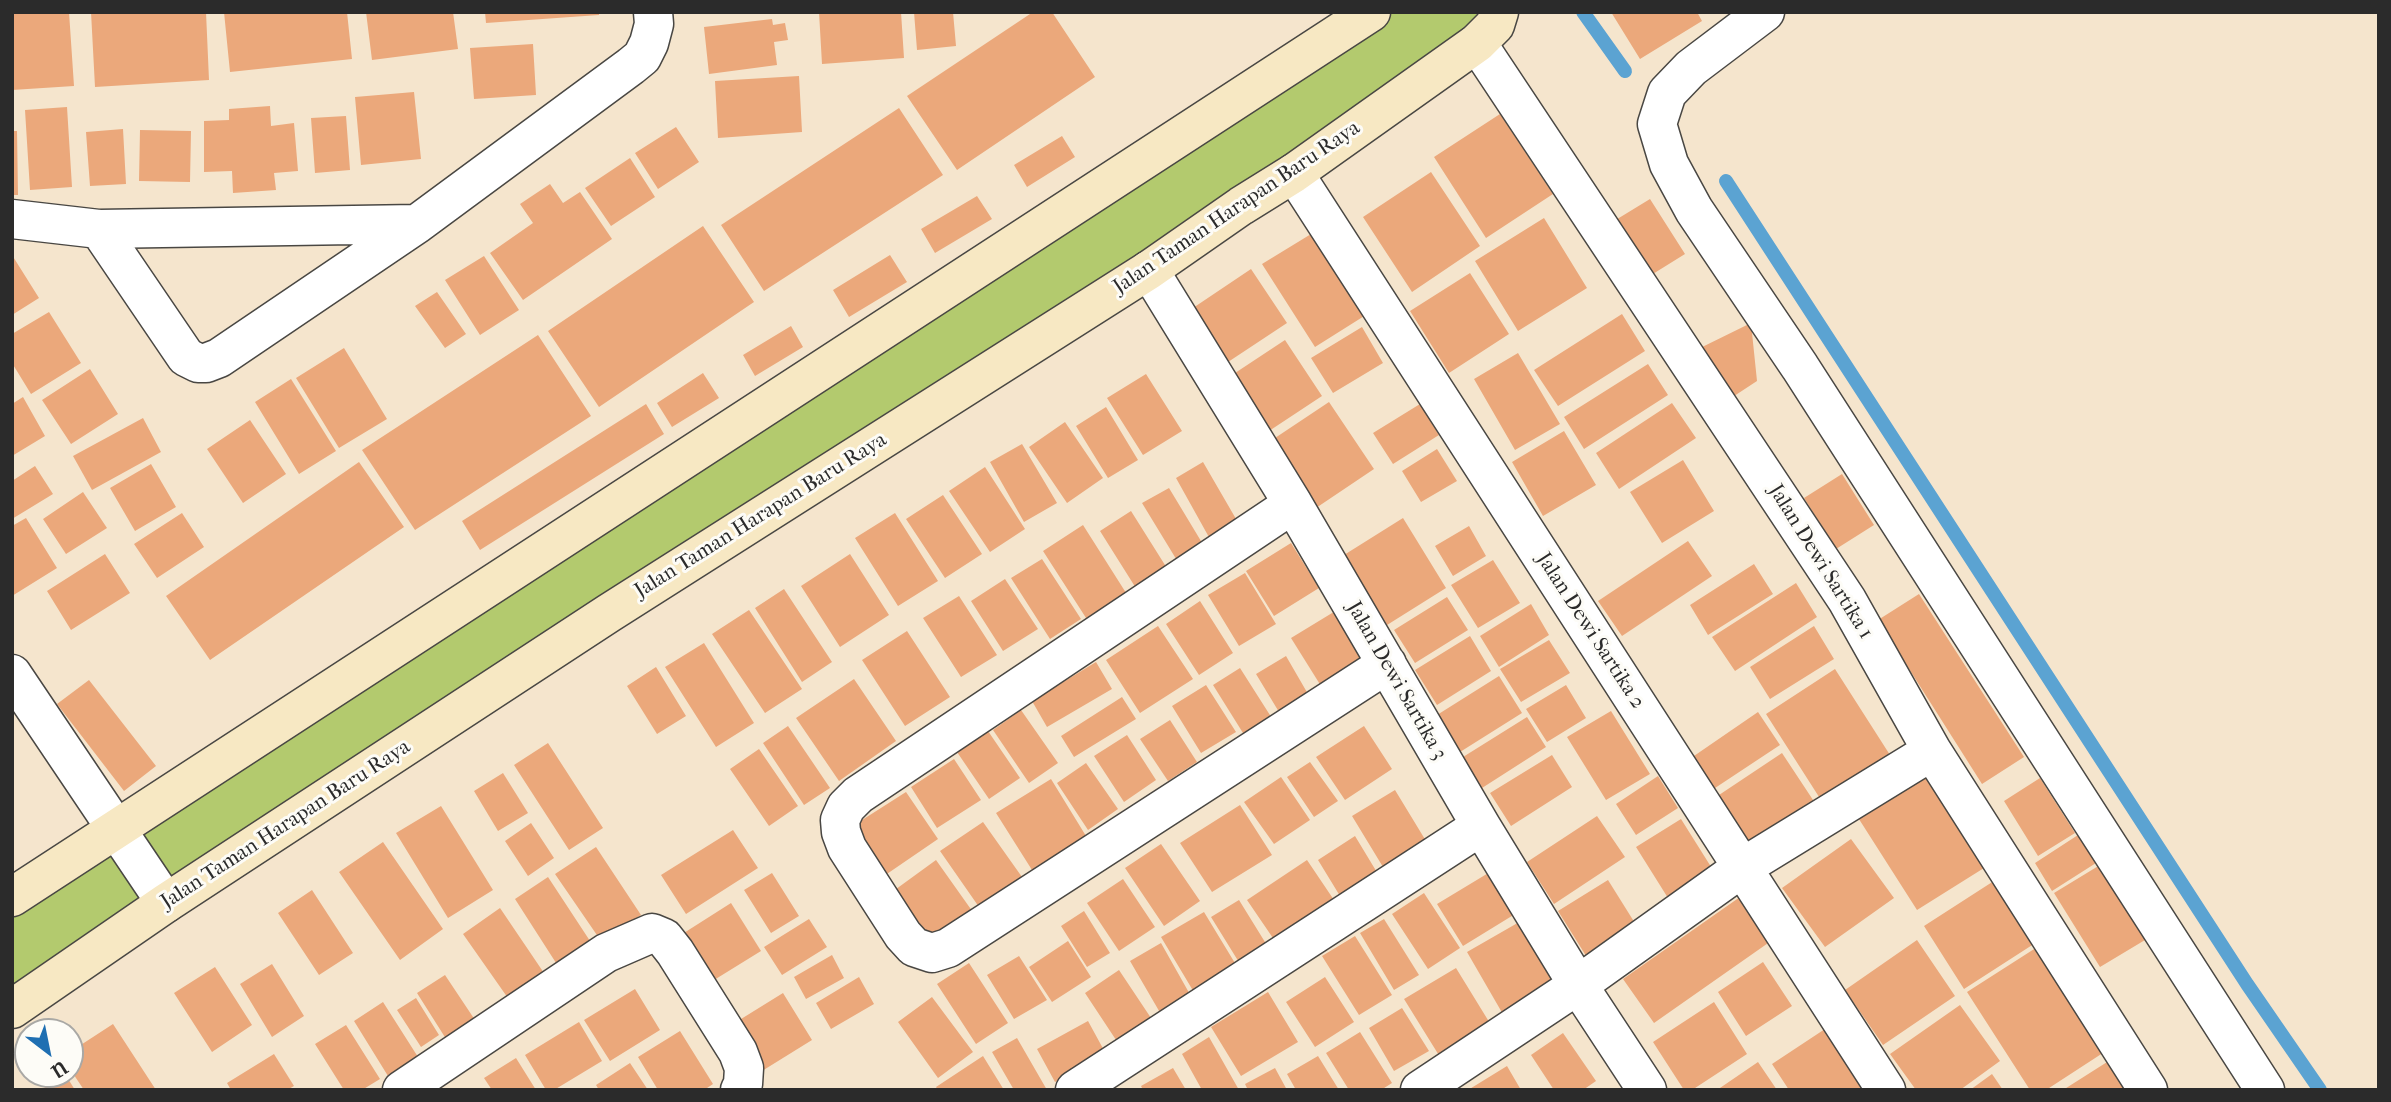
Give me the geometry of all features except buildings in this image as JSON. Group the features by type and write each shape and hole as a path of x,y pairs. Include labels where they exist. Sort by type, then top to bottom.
{"street":[{"path":"99,229 186,357 198,363 219,358 417,224 642,57 654,24 653,12"},
{"path":"12,897 1371,12"},
{"name":"Jalan Taman Harapan Baru Raya","path":"12,1009 166,903 609,613 1149,270 1294,173 1477,43 1495,25 1499,12"},
{"path":"1765,12 1691,68 1667,93 1657,124 1669,164 1694,210 1800,367 2265,1090"},
{"name":"Jalan Dewi Sartika 1","path":"1477,43 1847,600 1932,751 2148,1090"},
{"name":"Jalan Dewi Sartika 2","path":"1294,173 1886,1090"},
{"path":"12,219 99,229 417,224"},
{"name":"Jalan Dewi Sartika 3","path":"1149,270 1293,504 1480,826 1578,985 1647,1090"},
{"path":"1293,504 858,795 846,807 840,820 847,848 903,935 914,947 932,953 948,948 1387,664"},
{"path":"12,674 166,903"},
{"path":"1420,1090 1578,985 1742,867 1932,751"},
{"path":"1075,1090 1480,826"},
{"path":"402,1090 606,953 652,933 664,938 675,951 738,1052 744,1068 740,1090"}],"green space":[{"path":"1371,12 1499,12 1495,25 12,1006 12,897"}],"waterway":[{"path":"1583,12 1625,71"},
{"path":"1726,181 2247,984 2320,1090"}]}
